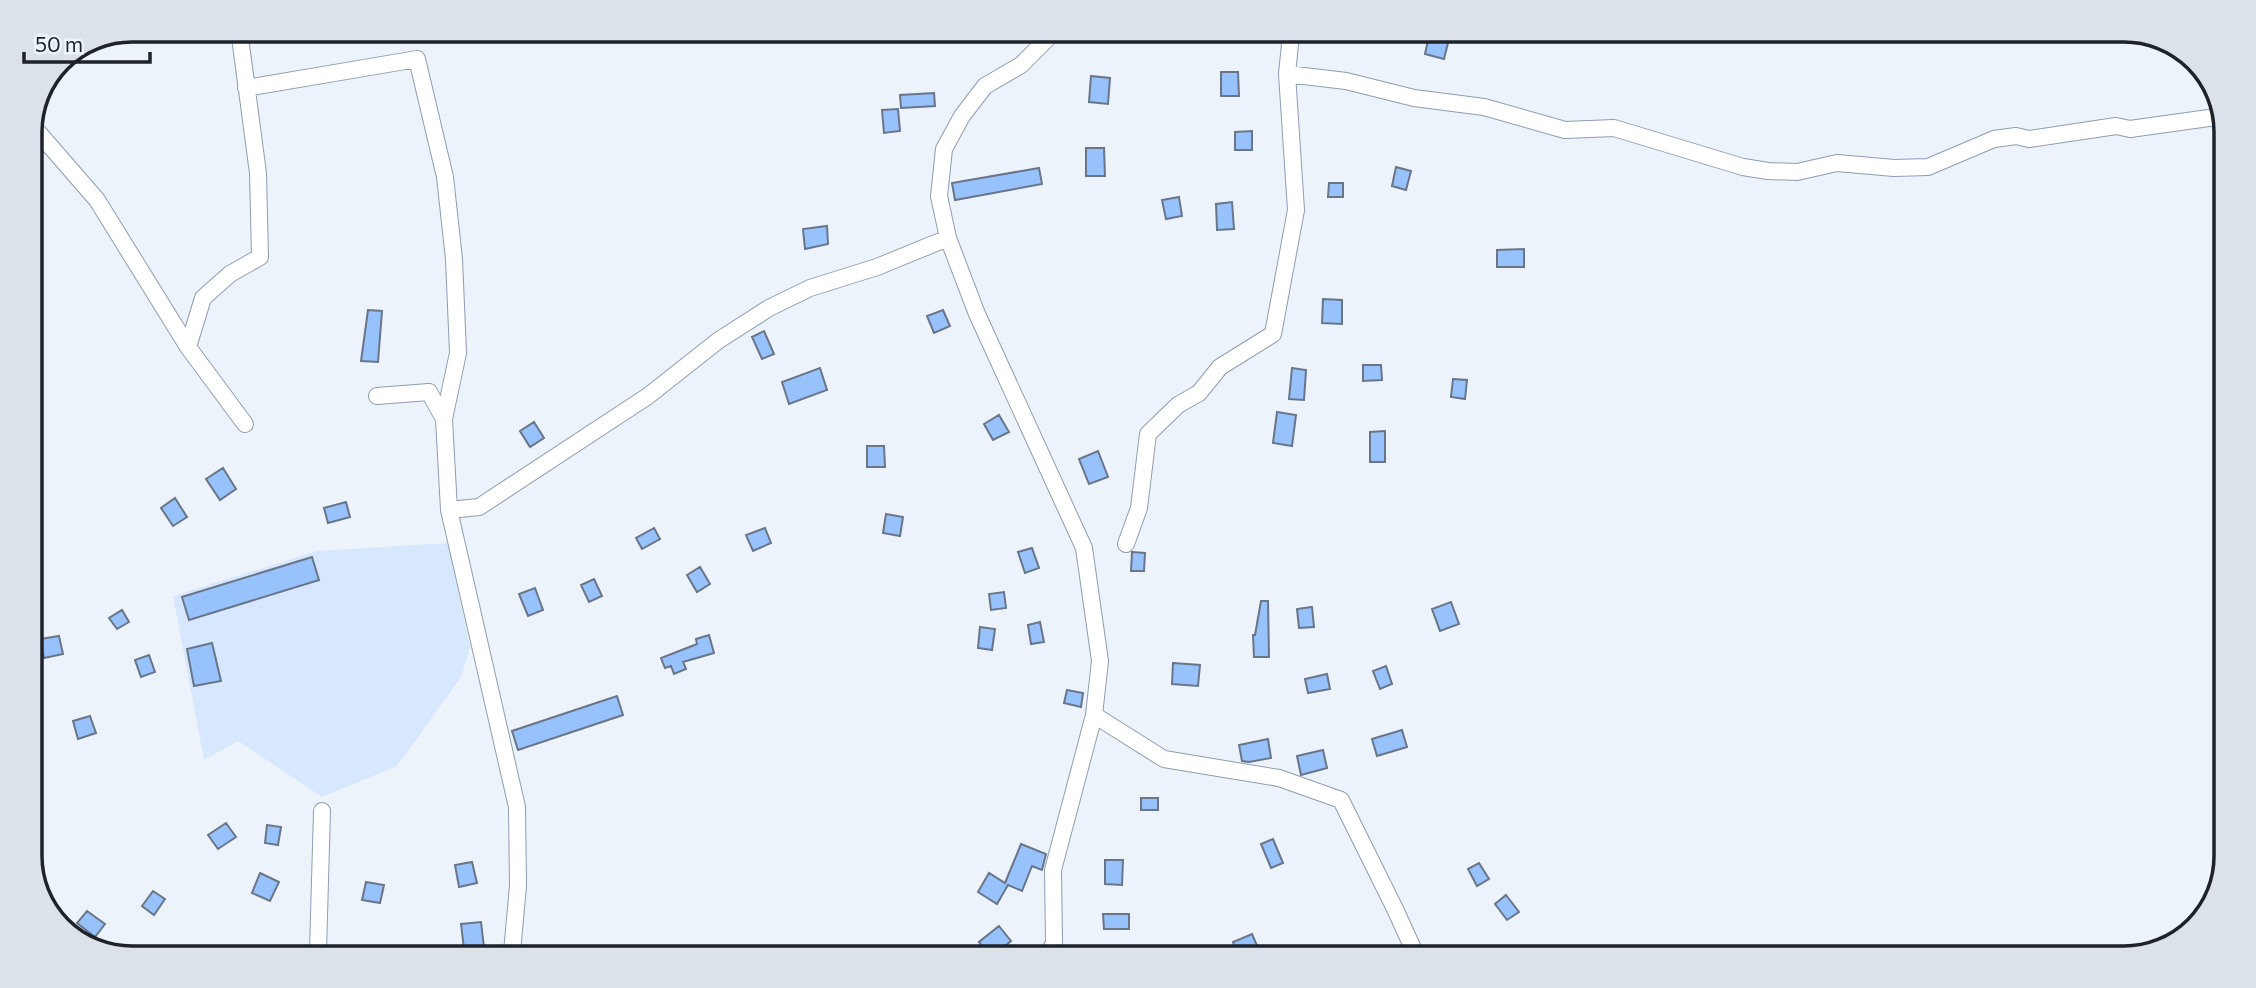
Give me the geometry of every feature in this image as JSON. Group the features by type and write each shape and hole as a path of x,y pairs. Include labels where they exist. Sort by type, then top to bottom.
{"street":[{"path":"188,347 203,298 230,274 260,257 258,173 240,42"},
{"path":"1044,42 1021,65 985,86 962,116 944,149 939,197 948,238 977,314 1084,548 1100,661 1094,715 1053,870 1053,946"},
{"path":"1126,544 1139,508 1148,434 1178,405 1199,393 1220,367 1273,334 1296,209 1287,74 1289,42"},
{"path":"246,88 417,59 445,177 454,259 458,353 444,419 449,510 517,807 518,886 513,946"},
{"path":"1287,74 1346,81 1414,98 1484,107 1565,130 1614,128 1743,167 1768,171 1797,172 1837,163 1894,168 1928,167 1994,139 2016,136 2029,139 2116,127 2130,129 2212,117"},
{"path":"42,137 97,200 188,347 245,424"},
{"path":"449,510 479,507 648,396 719,340 769,308 810,288 877,267 948,238"},
{"path":"377,396 429,393 444,419"},
{"path":"1094,715 1164,759 1279,778 1341,800 1411,946"},
{"path":"318,946 322,811"}],"shaded area":[{"path":"448,543 470,647 461,677 397,766 322,797 238,741 204,760 173,596 317,551"}],"building":[{"path":"1428,42 1448,42 1444,59 1425,54"},
{"path":"1221,72 1238,72 1239,96 1221,96"},
{"path":"1091,76 1110,78 1108,104 1089,102"},
{"path":"934,93 935,106 901,108 900,95"},
{"path":"898,109 900,131 884,133 882,110"},
{"path":"1252,131 1252,150 1235,150 1235,132"},
{"path":"1086,148 1104,148 1105,176 1086,176"},
{"path":"1396,167 1411,171 1406,190 1392,186"},
{"path":"1039,168 1042,184 955,200 952,183"},
{"path":"1329,183 1343,183 1343,197 1328,197"},
{"path":"1179,197 1182,216 1166,219 1162,200"},
{"path":"1232,202 1234,229 1217,230 1216,204"},
{"path":"827,226 828,244 805,249 803,229"},
{"path":"1524,249 1524,267 1497,267 1497,250"},
{"path":"1323,299 1342,300 1342,324 1322,323"},
{"path":"368,310 382,311 378,362 361,361"},
{"path":"943,310 950,326 934,333 927,316"},
{"path":"764,331 774,354 762,359 752,337"},
{"path":"1363,365 1381,365 1382,380 1363,381"},
{"path":"820,368 827,390 789,404 782,382"},
{"path":"1292,368 1306,370 1304,400 1289,399"},
{"path":"1453,379 1467,380 1465,399 1451,397"},
{"path":"1277,412 1296,415 1292,446 1273,443"},
{"path":"999,415 1009,432 993,440 984,424"},
{"path":"534,422 544,438 530,447 520,431"},
{"path":"1385,431 1385,462 1370,462 1370,432"},
{"path":"867,446 884,446 885,467 867,467"},
{"path":"1098,451 1108,477 1089,484 1079,459"},
{"path":"223,468 236,489 220,500 206,479"},
{"path":"175,498 187,517 173,526 161,508"},
{"path":"346,502 350,517 328,523 324,508"},
{"path":"886,514 903,517 900,536 883,533"},
{"path":"654,528 660,539 642,549 636,538"},
{"path":"765,528 771,543 753,551 746,535"},
{"path":"1032,548 1039,568 1025,573 1018,552"},
{"path":"1132,552 1145,553 1144,571 1131,571"},
{"path":"312,557 319,580 189,620 182,597"},
{"path":"700,567 710,584 697,592 687,575"},
{"path":"594,579 602,596 589,602 581,585"},
{"path":"535,588 543,610 528,616 519,594"},
{"path":"1004,592 1006,608 991,610 989,594"},
{"path":"1261,601 1268,601 1269,657 1254,657 1253,635"},
{"path":"1451,602 1459,624 1440,631 1432,609"},
{"path":"1312,607 1314,627 1299,628 1297,609"},
{"path":"122,610 129,622 117,629 109,618"},
{"path":"1040,622 1044,642 1031,644 1028,625"},
{"path":"980,627 995,629 992,650 978,648"},
{"path":"709,635 714,653 683,662 686,669 674,674 671,666 665,668 661,658 697,644 696,639"},
{"path":"59,636 63,654 44,658 42,639"},
{"path":"212,643 221,681 194,686 187,649"},
{"path":"149,655 155,672 141,677 135,660"},
{"path":"1173,663 1200,665 1198,686 1172,684"},
{"path":"1386,666 1392,684 1380,689 1373,671"},
{"path":"1327,674 1330,689 1308,693 1305,679"},
{"path":"1067,690 1083,693 1081,707 1064,703"},
{"path":"617,696 623,715 518,750 512,731"},
{"path":"90,716 96,733 78,739 73,721"},
{"path":"1402,730 1407,747 1377,756 1372,739"},
{"path":"1268,739 1271,758 1242,761 1239,745"},
{"path":"1323,750 1327,768 1301,775 1297,756"},
{"path":"1141,798 1158,798 1158,810 1141,810"},
{"path":"226,823 236,837 218,849 208,835"},
{"path":"267,825 281,827 278,845 265,843"},
{"path":"1273,839 1283,863 1271,868 1261,844"},
{"path":"1021,844 1046,854 1042,870 1032,866 1022,891 1008,885 997,904 978,892 989,873 1005,883"},
{"path":"1105,860 1123,860 1122,885 1105,884"},
{"path":"472,862 477,883 459,887 455,865"},
{"path":"1479,863 1489,879 1477,886 1468,869"},
{"path":"260,873 279,882 270,901 252,893"},
{"path":"366,882 384,885 380,903 362,900"},
{"path":"153,891 165,899 154,915 142,906"},
{"path":"1506,895 1519,912 1507,920 1495,904"},
{"path":"87,911 105,924 95,937 77,923"},
{"path":"1103,914 1129,914 1129,929 1104,929"},
{"path":"481,922 484,946 464,946 461,924"},
{"path":"999,926 1011,941 1005,946 982,946 979,942"},
{"path":"1252,934 1257,946 1235,946 1233,942"}]}
